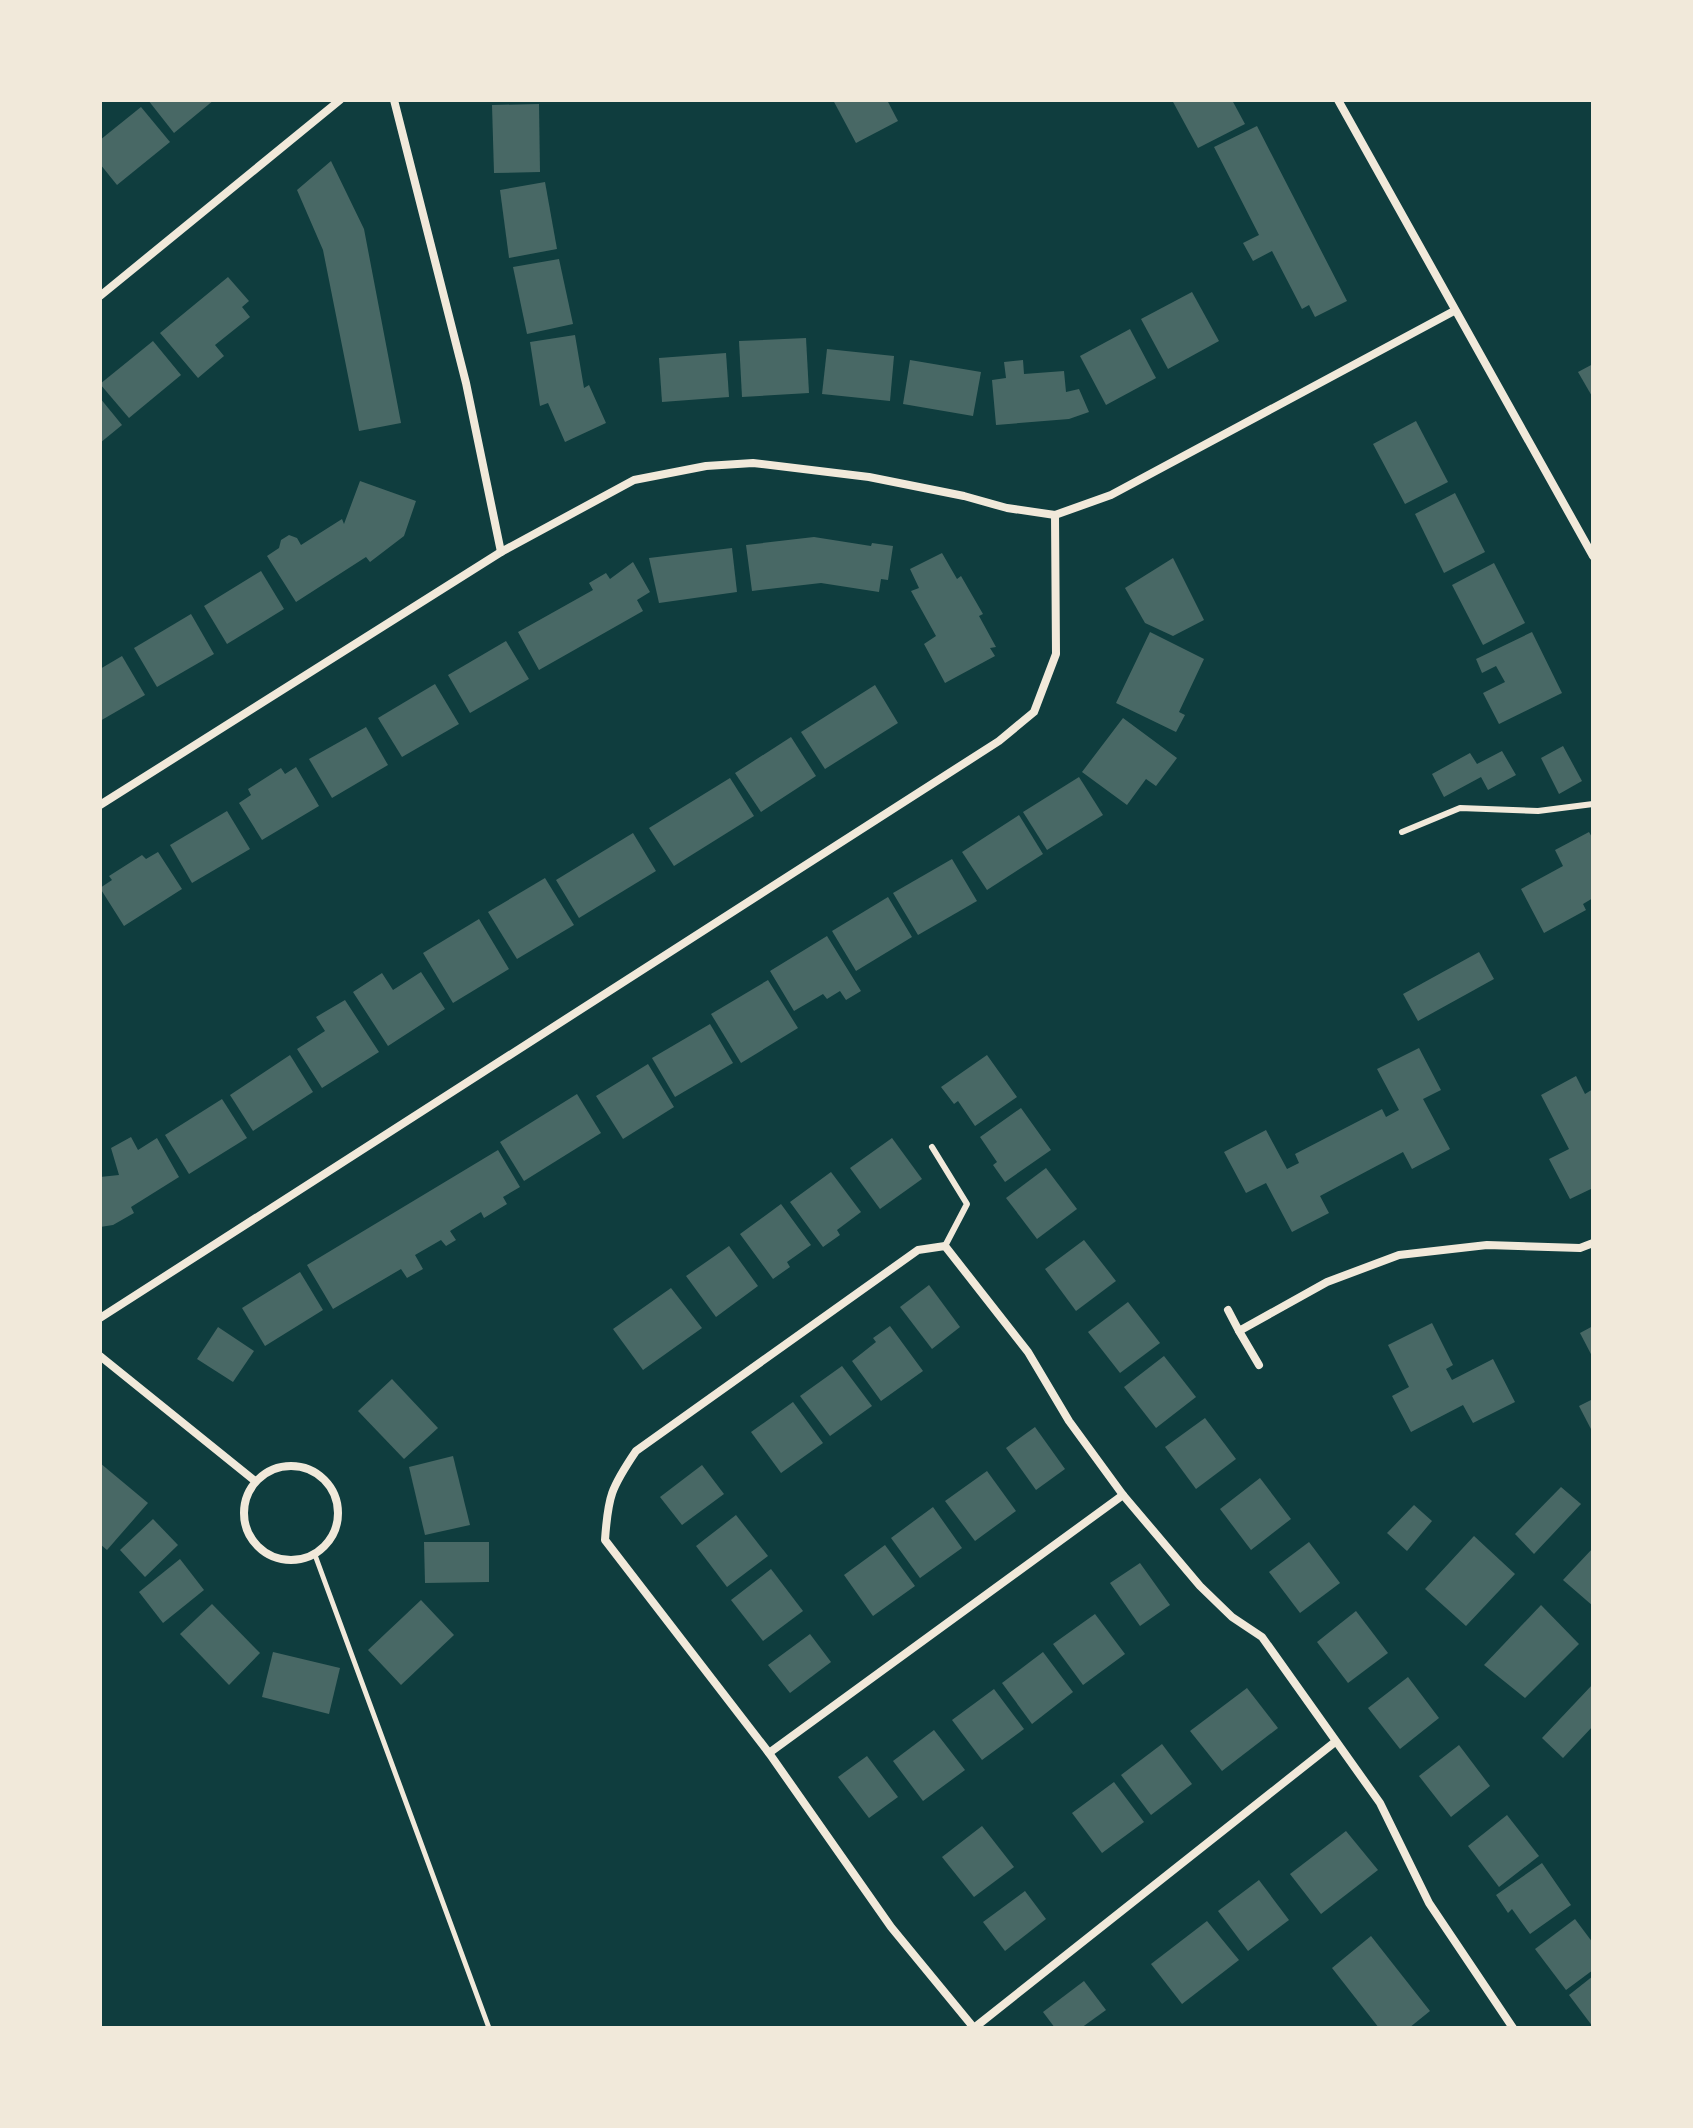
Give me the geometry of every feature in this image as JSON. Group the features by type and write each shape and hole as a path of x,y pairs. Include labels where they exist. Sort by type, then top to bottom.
{"street":[{"path":"100,296 340,100"},
{"path":"394,100 466,383 501,552"},
{"path":"1338,100 1593,556"},
{"path":"100,805 501,552 634,480 706,466 753,463 869,477 1007,508 1055,515 1111,495 1454,311"},
{"path":"100,1318 999,741 1034,712 1056,654 1055,515"},
{"path":"1239,1331 1327,1282 1399,1255 1487,1245 1580,1248 1593,1243"},
{"path":"1335,1742 974,2028 891,1927 769,1753 605,1540 607,1507 614,1484 636,1451 918,1250 945,1246 1028,1352 1069,1421 1123,1495 1200,1586 1232,1617 1262,1637 1380,1803 1429,1903 1513,2028"},
{"path":"1228,1310 1259,1365"},
{"path":"100,1356 255,1481"},
{"path":"300,1465 325,1479 337,1499 338,1525 327,1545 315,1555 285,1560 259,1548 245,1525 244,1502 255,1481 272,1469 300,1465"},
{"path":"769,1753 1123,1495"}],"lane":[{"path":"1402,832 1460,808 1538,811 1593,804"},
{"path":"932,1147 967,1204 945,1246"}],"path":[{"path":"315,1555 489,2028"}],"building":[{"path":"148,100 214,100 174,133"},
{"path":"833,100 887,100 898,121 856,143"},
{"path":"1172,100 1232,100 1245,124 1198,148"},
{"path":"539,104 540,172 494,173 492,105"},
{"path":"141,107 170,142 117,185 100,164 100,140"},
{"path":"1257,126 1347,301 1315,317 1309,305 1302,309 1272,251 1253,261 1243,243 1259,235 1214,147"},
{"path":"331,161 364,229 401,423 359,431 323,250 297,190"},
{"path":"545,182 557,249 509,258 500,190"},
{"path":"559,259 573,324 527,334 513,267"},
{"path":"228,277 249,301 242,307 250,317 215,345 224,356 198,378 160,333"},
{"path":"1192,292 1219,341 1168,369 1141,319"},
{"path":"1130,329 1156,378 1106,405 1080,356"},
{"path":"575,335 584,388 589,385 606,423 565,442 548,403 540,406 530,342"},
{"path":"806,338 809,393 742,397 739,341"},
{"path":"153,341 181,375 129,418 100,384"},
{"path":"827,349 894,356 890,401 822,394"},
{"path":"726,353 729,397 662,402 659,358"},
{"path":"910,360 981,372 973,416 903,404"},
{"path":"1023,360 1024,374 1064,371 1066,392 1079,389 1089,412 1069,419 996,425 992,380 1006,378 1004,362"},
{"path":"1593,364 1593,398 1578,372"},
{"path":"100,398 122,425 100,443"},
{"path":"1416,421 1448,482 1405,504 1373,444"},
{"path":"360,481 416,501 404,536 370,562 366,557 296,602 267,556 279,548 281,540 289,535 297,538 301,545 342,519 344,524"},
{"path":"1455,493 1485,552 1444,573 1415,514"},
{"path":"814,537 871,546 872,543 893,546 888,580 881,579 879,592 821,583 752,591 746,545"},
{"path":"732,548 737,592 659,603 649,558"},
{"path":"942,553 957,579 961,576 983,614 979,616 996,647 990,648 995,656 945,683 924,644 936,636 911,591 919,588 910,569"},
{"path":"1173,558 1204,620 1173,636 1145,623 1125,588"},
{"path":"633,562 650,592 637,600 643,611 539,670 518,632 593,590 589,583 606,573 610,579"},
{"path":"1494,563 1525,623 1483,645 1452,585"},
{"path":"261,571 284,609 227,644 204,606"},
{"path":"191,614 214,654 157,687 134,648"},
{"path":"1150,632 1204,659 1179,712 1185,715 1176,732 1116,703"},
{"path":"1532,632 1562,693 1499,724 1483,693 1505,682 1496,666 1482,673 1476,659"},
{"path":"506,641 529,679 470,713 448,675"},
{"path":"122,656 145,695 100,721 100,669"},
{"path":"435,684 459,724 402,757 378,718"},
{"path":"875,685 898,723 825,769 801,732"},
{"path":"1123,718 1177,758 1156,786 1146,779 1127,805 1082,772"},
{"path":"366,727 388,765 332,798 309,759"},
{"path":"791,737 816,776 761,812 735,773"},
{"path":"1563,746 1582,781 1559,794 1541,758"},
{"path":"1502,751 1516,775 1488,790 1481,777 1444,797 1432,774 1470,753 1477,764"},
{"path":"296,767 319,806 262,840 239,803 251,795 248,789 281,768 285,774"},
{"path":"1079,777 1103,815 1047,850 1023,812"},
{"path":"730,778 754,816 674,866 649,828"},
{"path":"227,811 250,849 192,883 170,845"},
{"path":"1019,815 1043,854 987,890 962,852"},
{"path":"1589,832 1593,839 1593,898 1583,904 1586,910 1544,933 1521,889 1563,866 1555,850"},
{"path":"633,833 656,871 579,918 556,880"},
{"path":"158,852 182,889 124,926 100,888 112,880 109,876 142,855 146,859"},
{"path":"952,859 977,901 918,935 893,893"},
{"path":"545,878 574,925 517,959 488,912"},
{"path":"888,897 912,937 856,971 832,931"},
{"path":"479,919 509,969 453,1003 423,953"},
{"path":"827,936 861,991 846,1000 840,991 827,999 823,994 794,1011 770,971"},
{"path":"1479,952 1494,979 1418,1021 1403,994"},
{"path":"421,972 445,1009 388,1046 353,992 382,973 393,990"},
{"path":"768,980 798,1028 741,1063 711,1014"},
{"path":"345,1000 379,1052 322,1088 297,1049 325,1031 316,1017"},
{"path":"710,1024 733,1063 675,1097 652,1058"},
{"path":"1419,1048 1441,1090 1423,1099 1450,1149 1412,1169 1403,1152 1320,1196 1329,1213 1292,1232 1266,1183 1246,1193 1224,1152 1266,1130 1287,1169 1299,1163 1295,1154 1382,1109 1386,1117 1399,1110 1377,1069"},
{"path":"290,1055 313,1092 253,1131 230,1095"},
{"path":"987,1055 1017,1097 975,1126 958,1101 954,1104 941,1087"},
{"path":"648,1064 674,1107 623,1139 596,1096"},
{"path":"1576,1076 1585,1094 1593,1089 1593,1188 1570,1199 1549,1159 1569,1149 1541,1095"},
{"path":"577,1094 601,1133 524,1181 500,1142"},
{"path":"222,1099 247,1138 189,1174 165,1135"},
{"path":"1021,1108 1051,1150 1005,1182 993,1165 997,1162 980,1137"},
{"path":"131,1137 138,1150 157,1138 179,1177 131,1207 134,1213 113,1225 100,1227 100,1177 119,1175 111,1148"},
{"path":"892,1138 922,1179 880,1209 850,1168"},
{"path":"498,1150 520,1187 503,1197 507,1204 484,1218 481,1212 450,1231 456,1240 446,1246 441,1240 415,1255 423,1269 407,1278 401,1269 333,1309 307,1265"},
{"path":"1046,1168 1077,1209 1037,1239 1006,1198"},
{"path":"831,1172 861,1212 837,1230 840,1235 823,1247 790,1202"},
{"path":"781,1204 811,1245 787,1262 790,1267 773,1279 740,1234"},
{"path":"1084,1240 1116,1281 1076,1311 1045,1269"},
{"path":"729,1246 758,1286 716,1317 686,1276"},
{"path":"300,1272 323,1310 265,1346 242,1308"},
{"path":"929,1285 960,1327 932,1349 900,1307"},
{"path":"671,1288 702,1328 643,1370 613,1329"},
{"path":"1128,1302 1160,1343 1120,1373 1088,1332"},
{"path":"1432,1323 1453,1365 1446,1369 1452,1380 1493,1359 1515,1402 1473,1423 1463,1405 1411,1432 1392,1396 1409,1387 1388,1345"},
{"path":"890,1326 923,1371 881,1401 852,1361 876,1342 873,1338"},
{"path":"1593,1326 1593,1358 1580,1333"},
{"path":"218,1327 254,1351 233,1382 197,1359"},
{"path":"1164,1356 1196,1397 1156,1428 1124,1387"},
{"path":"842,1366 872,1406 830,1436 800,1396"},
{"path":"392,1379 438,1428 404,1459 358,1411"},
{"path":"1593,1399 1593,1433 1579,1406"},
{"path":"793,1402 823,1443 781,1473 751,1432"},
{"path":"1205,1418 1236,1459 1196,1489 1165,1447"},
{"path":"1035,1427 1065,1469 1036,1490 1006,1448"},
{"path":"453,1456 470,1525 425,1535 409,1467"},
{"path":"100,1463 148,1503 107,1550 100,1544"},
{"path":"702,1465 724,1494 682,1525 660,1497"},
{"path":"987,1471 1016,1511 975,1541 945,1501"},
{"path":"1260,1478 1291,1519 1251,1550 1220,1509"},
{"path":"1561,1487 1581,1504 1534,1554 1515,1534"},
{"path":"1414,1505 1432,1521 1407,1551 1387,1533"},
{"path":"933,1507 962,1548 920,1578 891,1538"},
{"path":"736,1515 768,1556 727,1587 696,1546"},
{"path":"153,1519 178,1545 145,1577 120,1550"},
{"path":"1474,1536 1515,1574 1466,1626 1425,1589"},
{"path":"424,1542 489,1542 489,1582 425,1583"},
{"path":"1309,1542 1340,1583 1300,1613 1269,1572"},
{"path":"885,1545 915,1586 873,1616 844,1575"},
{"path":"1593,1548 1593,1606 1563,1580"},
{"path":"180,1559 204,1590 163,1623 139,1592"},
{"path":"1140,1563 1170,1605 1140,1626 1110,1583"},
{"path":"771,1569 803,1611 763,1641 731,1600"},
{"path":"421,1600 454,1635 401,1685 368,1650"},
{"path":"212,1604 260,1653 229,1685 180,1634"},
{"path":"1541,1605 1579,1644 1525,1698 1484,1665"},
{"path":"1356,1611 1388,1653 1348,1683 1317,1642"},
{"path":"1095,1614 1125,1654 1083,1685 1053,1644"},
{"path":"810,1634 831,1662 790,1693 768,1665"},
{"path":"273,1652 340,1668 329,1714 262,1697"},
{"path":"1043,1652 1073,1692 1032,1724 1002,1683"},
{"path":"1408,1677 1439,1718 1400,1749 1368,1708"},
{"path":"1593,1684 1593,1726 1563,1758 1542,1738"},
{"path":"1247,1688 1278,1728 1222,1771 1190,1731"},
{"path":"994,1689 1024,1729 982,1760 952,1720"},
{"path":"934,1730 965,1770 923,1801 893,1761"},
{"path":"1162,1744 1192,1784 1151,1815 1121,1775"},
{"path":"1459,1745 1490,1786 1451,1817 1419,1776"},
{"path":"867,1756 898,1797 869,1818 838,1777"},
{"path":"1114,1782 1144,1822 1102,1853 1072,1813"},
{"path":"1507,1815 1539,1856 1499,1887 1468,1846"},
{"path":"982,1826 1014,1867 974,1897 942,1857"},
{"path":"1346,1831 1378,1870 1321,1914 1290,1874"},
{"path":"1542,1863 1571,1905 1530,1934 1512,1909 1508,1913 1496,1895"},
{"path":"1259,1880 1289,1920 1248,1951 1218,1911"},
{"path":"1025,1891 1046,1919 1005,1951 983,1922"},
{"path":"1575,1919 1593,1943 1593,1970 1566,1990 1535,1949"},
{"path":"1207,1921 1239,1960 1182,2004 1151,1964"},
{"path":"1371,1936 1430,2011 1409,2028 1379,2028 1332,1968"},
{"path":"1593,1976 1593,2027 1569,1995"},
{"path":"1084,1981 1106,2010 1081,2028 1055,2028 1043,2012"}]}
